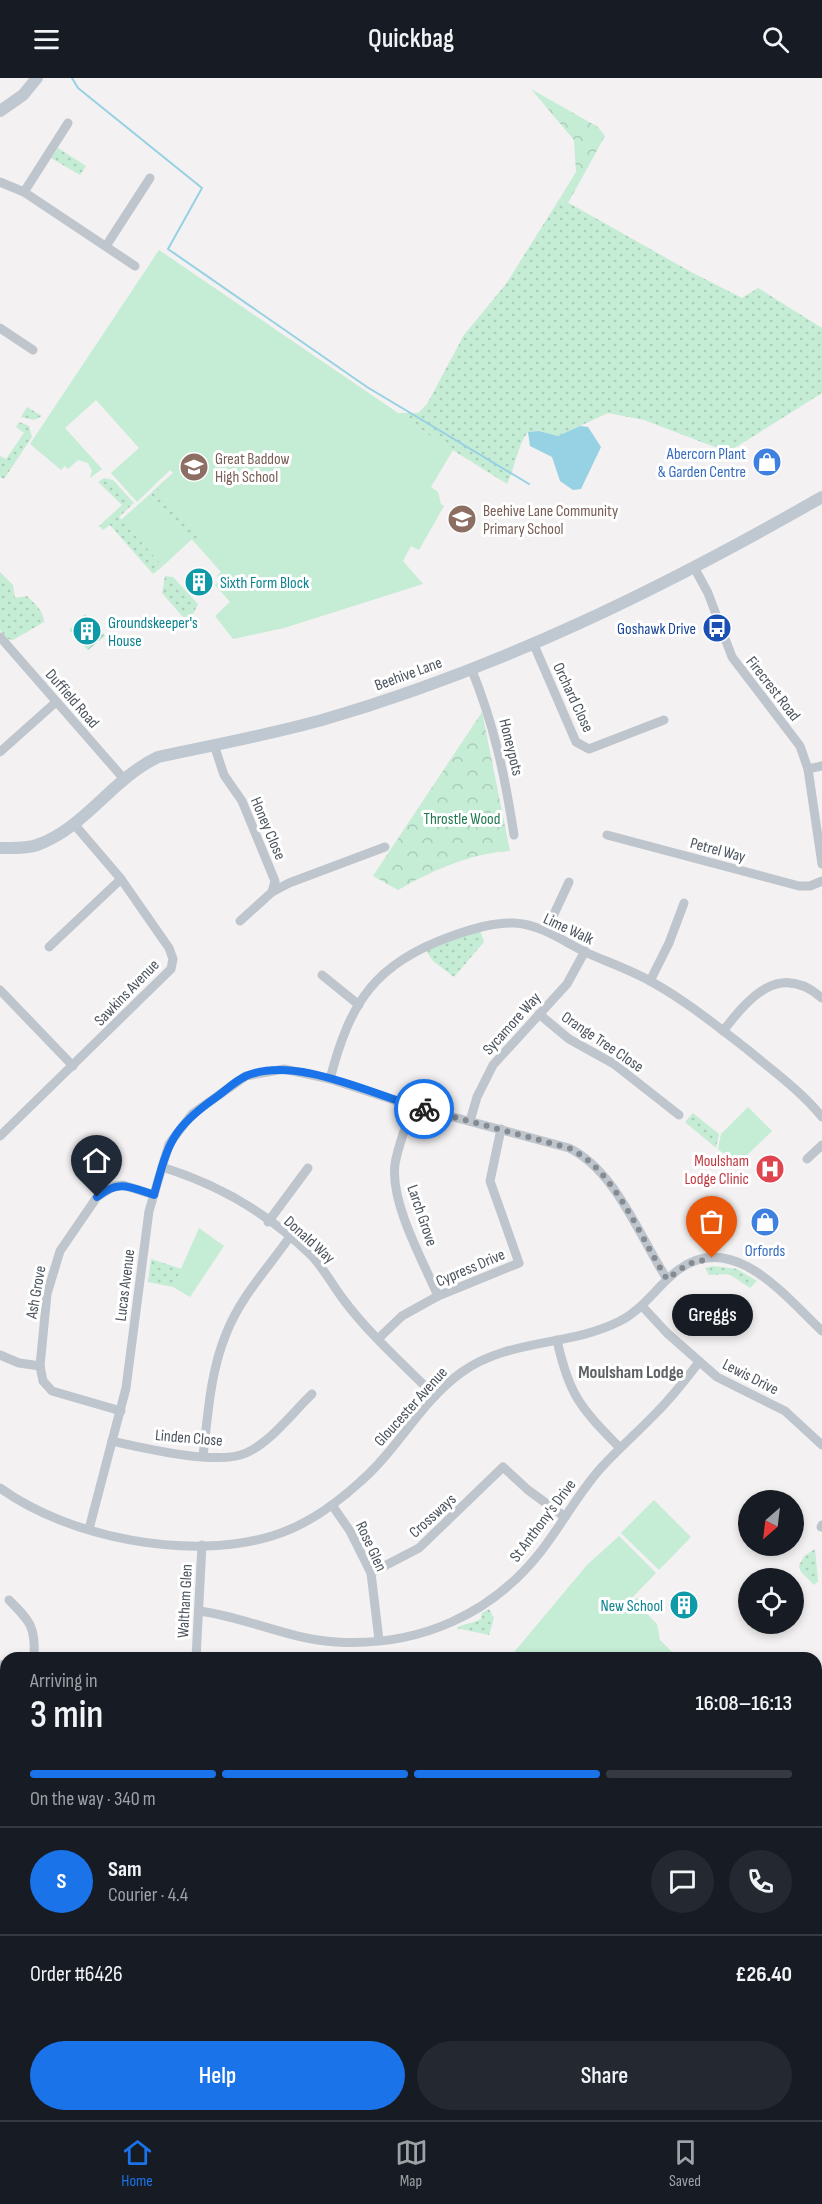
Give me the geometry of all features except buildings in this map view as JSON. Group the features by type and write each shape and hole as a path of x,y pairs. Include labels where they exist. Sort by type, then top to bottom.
{"main road":[{"path":"0,111 23,95 37,78"},
{"name":"Beehive Lane","path":"0,848 39,844 74,824 139,766 158,757 321,720 534,645 695,569 822,497"}],"street":[{"path":"24,192 68,123"},
{"path":"106,246 150,178"},
{"path":"0,182 24,192 135,266"},
{"path":"0,328 33,350"},
{"name":"Firecrest Road","path":"695,569 708,593 732,657 800,746 808,769 822,864"},
{"name":"Duffield Road","path":"0,637 124,779"},
{"name":"Orchard Close","path":"534,645 576,742 589,749 664,720"},
{"name":"Honeypots","path":"471,668 486,704 504,766 514,835"},
{"path":"0,752 56,702"},
{"name":"Honey Close","path":"214,745 224,775 242,801 275,881 272,892"},
{"path":"808,769 822,766"},
{"name":"Sawkins Avenue","path":"0,1136 171,969 173,959 169,948 122,879 74,824"},
{"name":"Petrel Way","path":"607,835 799,886 822,881"},
{"path":"240,921 272,892 289,883 385,847"},
{"path":"49,947 122,879"},
{"path":"546,931 569,882"},
{"path":"650,981 669,943 684,903"},
{"name":"Lime Walk","path":"330,1079 341,1036 359,1005 378,980 402,957 429,944 489,925 515,922 546,931 650,981 723,1031 795,1089 822,1117"},
{"name":"Sycamore Way","path":"470,1121 477,1097 493,1065 567,984 585,951"},
{"path":"322,975 359,1005"},
{"path":"723,1031 753,996 772,985 787,983 801,985 822,998"},
{"path":"0,990 73,1066"},
{"name":"Orange Tree Close","path":"539,1014 569,1039 614,1064 679,1115"},
{"name":"Lucas Avenue","path":"89,1529 126,1388 146,1226 169,1144 185,1120 246,1076 284,1069 330,1079 412,1106 569,1148 597,1166 667,1279"},
{"name":"Larch Grove","path":"412,1106 395,1165 396,1190 438,1296"},
{"name":"Cypress Drive","path":"379,1338 402,1316 438,1296 519,1263 490,1181 501,1129"},
{"path":"807,1159 822,1145"},
{"name":"Donald Way","path":"162,1167 215,1186 310,1254 344,1299 435,1396"},
{"path":"268,1222 308,1168"},
{"name":"Ash Grove","path":"40,1366 50,1282 60,1251 97,1197 105,1190 123,1185 154,1195"},
{"path":"203,1456 210,1389 226,1333 256,1281 289,1238"},
{"name":"Gloucester Avenue","path":"0,1488 54,1517 89,1529 142,1541 228,1545 271,1536 291,1529 332,1505 363,1480 395,1446 435,1396 461,1373 490,1356 534,1343 600,1331 642,1305 680,1268 699,1260 712,1258 734,1260 761,1274 822,1331"},
{"name":"Lewis Drive","path":"642,1305 699,1362 727,1384 785,1411 822,1445"},
{"path":"557,1340 572,1394 587,1414 620,1449"},
{"path":"0,1355 19,1363 40,1366 43,1381 52,1391 121,1410"},
{"name":"St Anthony's Drive","path":"199,1611 250,1621 295,1636 334,1642 379,1640 429,1633 460,1620 488,1603 513,1582 541,1551 600,1470 663,1406 699,1362"},
{"name":"Linden Close","path":"112,1441 142,1448 203,1456 245,1453 262,1442 312,1394"},
{"name":"Crossways","path":"371,1573 419,1548 449,1522 503,1467 528,1490 565,1517"},
{"name":"Rose Glen","path":"332,1505 350,1531 371,1573 379,1640"},
{"name":"Waltham Glen","path":"196,1652 202,1545"},
{"path":"9,1600 31,1623 35,1640 34,1652"}],"green space":[{"path":"531,89 598,127 605,136 568,203 560,198 576,172 574,140"},
{"path":"58,148 86,166 80,175 51,158"},
{"path":"560,198 742,298 758,288 822,328 822,393 728,452 644,420 608,413 558,436 539,431 528,432 521,444 507,484 403,419 398,413 418,413 427,404 464,335 506,284"},
{"name":"Great Baddow High School","path":"159,250 398,413 403,419 453,450 431,487 438,492 441,504 444,506 419,550 411,546 403,561 423,584 284,628 233,639 215,616 230,602 215,585 221,580 217,576 221,572 197,545 202,539 157,487 173,473 170,470 137,502 111,473 139,448 96,400 65,428 102,469 90,478 92,471 88,463 78,460 68,469 65,466 61,470 30,444"},
{"path":"27,407 42,416 34,420 21,417"},
{"path":"19,422 29,426 32,437 4,479 0,477 0,456 6,459 24,433 16,427"},
{"path":"104,478 113,480 134,503 119,517 163,566 153,574 110,525 103,530 99,526 122,505 98,482"},
{"path":"157,487 203,539 197,545 150,494"},
{"path":"150,494 192,539 163,566 121,520"},
{"path":"0,572 13,585 15,598 27,596 44,618 44,622 13,640 7,639 0,630"},
{"path":"165,576 173,577 198,604 191,618 183,617 162,593"},
{"path":"85,614 105,636 88,650 69,630"},
{"name":"Throstle Wood","path":"482,712 510,851 466,859 424,876 398,890 373,876"},
{"path":"480,930 484,942 454,977 433,961 424,948"},
{"path":"748,1107 772,1131 737,1165 718,1149 721,1134"},
{"path":"693,1113 719,1134 716,1148 685,1122"},
{"path":"199,1228 224,1246 190,1297 173,1287"},
{"path":"151,1259 182,1269 173,1287 148,1282"},
{"path":"713,1266 737,1269 757,1281 750,1288 729,1274 709,1275 705,1268"},
{"path":"715,1299 725,1308 711,1324 701,1308"},
{"path":"654,1500 691,1537 659,1570 621,1533"},
{"path":"619,1536 656,1573 626,1604 640,1597 641,1608 657,1624 660,1640 672,1652 514,1652 587,1565"},
{"path":"815,1549 818,1581 814,1585 804,1575 804,1568 800,1568 804,1556"},
{"path":"489,1609 494,1618 489,1635 456,1628 481,1619 482,1613"}],"water":[{"path":"580,426 588,427 601,447 581,489 573,490 560,481 552,457 530,446 528,432 539,431 558,436"}],"waterway":[{"path":"72,78 78,88 202,188 168,249 367,387 529,484"}],"way so far":[{"path":"424,1109 569,1148 587,1158 605,1175 667,1279 688,1264 712,1258"}],"place":[{"name":"Abercorn Plant & Garden Centre","path":"767,462"},
{"name":"Great Baddow High School","path":"194,467"},
{"name":"Beehive Lane Community Primary School","path":"462,519"},
{"name":"Sixth Form Block","path":"199,582"},
{"name":"Goshawk Drive","path":"717,628"},
{"name":"Groundskeeper's House","path":"87,631"},
{"name":"Moulsham Lodge Clinic","path":"770,1169"},
{"name":"Orfords","path":"765,1222"},
{"name":"Greggs","path":"712,1258"},
{"name":"New School","path":"684,1605"}],"district":[{"name":"Moulsham Lodge","path":"631,1372"}],"route":[{"path":"97,1197 105,1190 123,1185 154,1195 174,1134 192,1114 246,1076 284,1069 330,1079 424,1109"}]}
